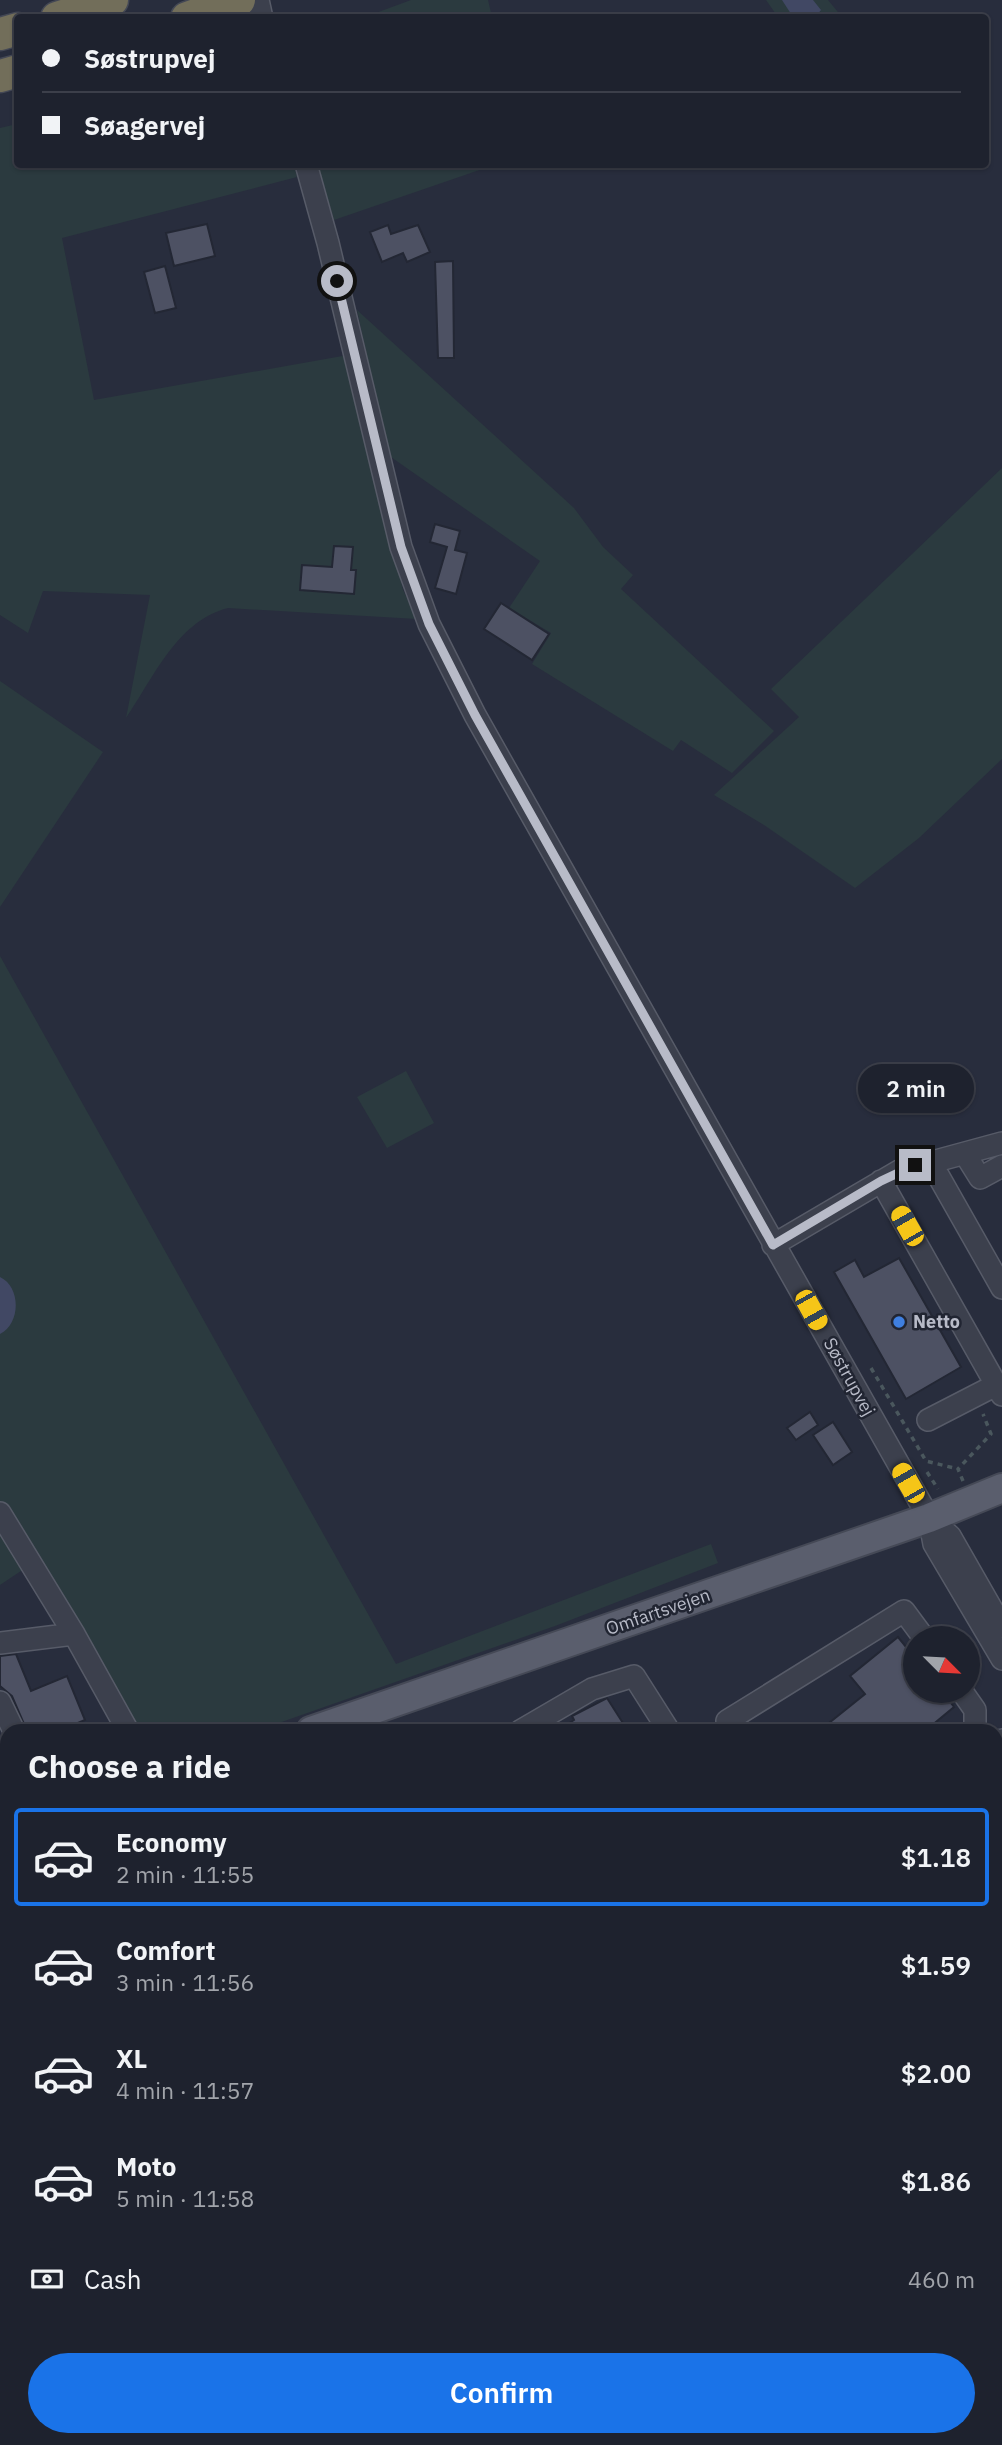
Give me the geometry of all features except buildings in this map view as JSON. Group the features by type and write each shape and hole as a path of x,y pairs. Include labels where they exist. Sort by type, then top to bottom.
{"highway":[{"path":"69,14 112,0"},
{"path":"199,14 239,0"}],"main road":[{"name":"Omfartsvejen","path":"331,1724 929,1518 1002,1488"}],"street":[{"name":"Søstrupvej","path":"307,168 328,243 401,547 429,624 475,715 929,1518"},
{"path":"773,1245 881,1181 930,1161 1002,1143"},
{"path":"965,1154 980,1178 1002,1166"},
{"path":"930,1161 997,1265 1002,1288"},
{"path":"881,1181 999,1390 976,1395 928,1420"},
{"path":"0,1513 74,1634 124,1724"},
{"path":"929,1518 950,1536 1002,1627"},
{"path":"929,1518 934,1544 1002,1659"},
{"path":"727,1721 904,1611 915,1626"},
{"path":"0,1643 74,1634"},
{"path":"532,1724 592,1689 634,1676 665,1724"},
{"path":"0,1702 11,1724"},
{"path":"970,1703 975,1710 975,1724"}],"path":[{"path":"970,1502 958,1469 992,1434 976,1395"}],"shaded area":[{"path":"411,0 488,0 491,14 373,14"},
{"path":"766,0 828,0 840,14 776,14"},
{"path":"14,125 14,168 295,168 297,177 62,238 94,400 348,355 403,590 417,619 228,608 194,625 168,652 126,718 150,595 43,591 28,633 0,615 0,128"},
{"path":"318,168 485,168 334,220"},
{"path":"357,310 574,508 603,547 633,575 621,589 774,731 732,773 681,740 673,751 532,664 551,633 509,608 540,561 388,455"},
{"path":"1002,468 1002,759 919,838 855,888 764,825 714,795 799,717 771,689"},
{"path":"0,681 103,752 0,907"},
{"path":"0,956 396,1664 711,1544 718,1563 555,1626 276,1724 135,1724 99,1655 0,1502"},
{"path":"406,1071 434,1123 387,1148 357,1097"},
{"path":"0,1529 24,1569 0,1585"}],"water":[{"path":"782,0 813,0 821,10 818,14 791,14"},
{"path":"0,1277 12,1289 16,1305 12,1322 0,1334"}],"place":[{"name":"Netto","path":"899,1322"}],"route":[{"path":"337,281 401,547 429,624 475,715 773,1245 881,1181 915,1165"}]}
